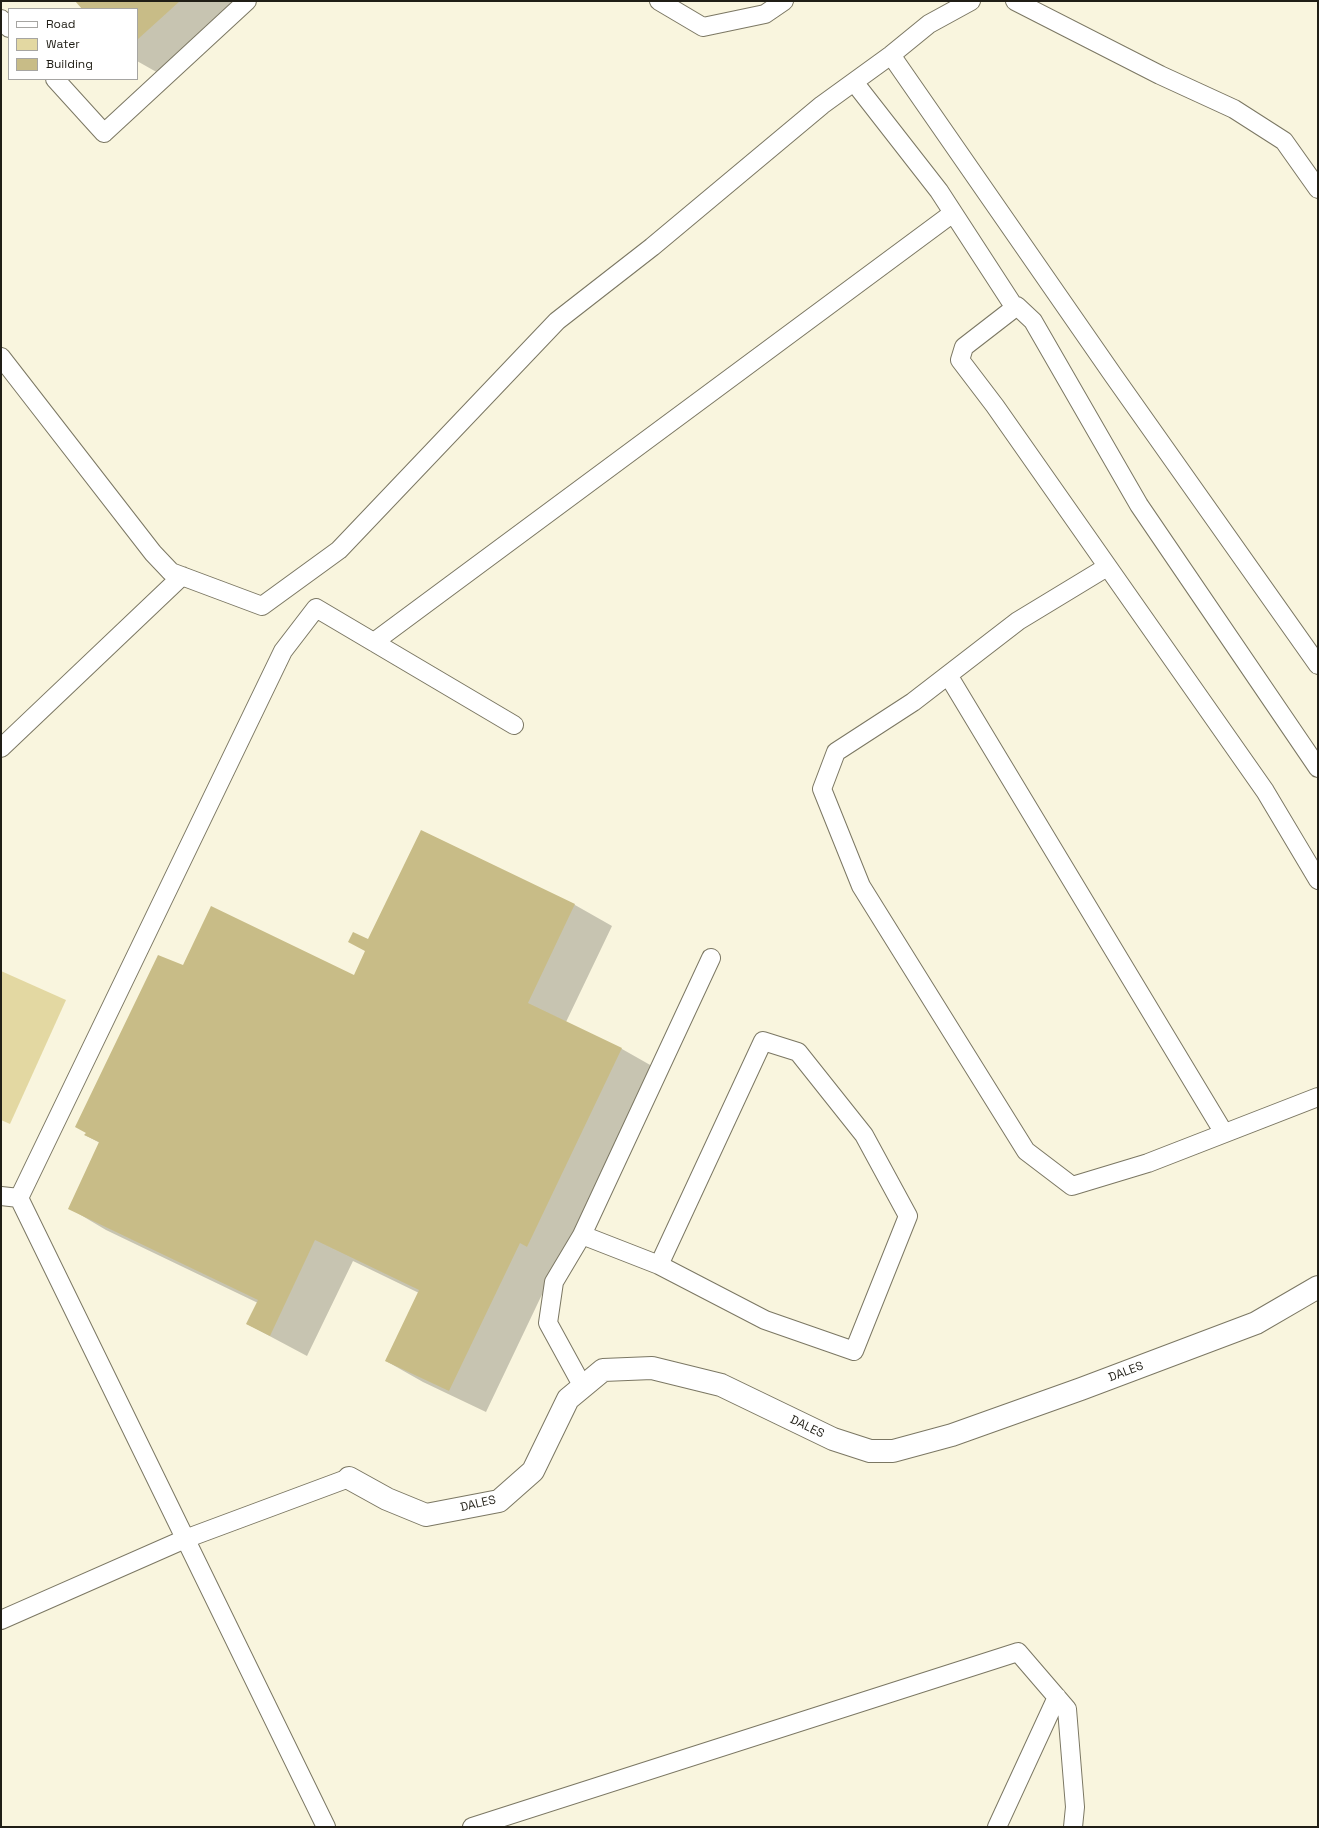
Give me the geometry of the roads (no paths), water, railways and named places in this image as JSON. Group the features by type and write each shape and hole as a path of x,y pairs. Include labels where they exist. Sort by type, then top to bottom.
{"street":[{"name":"DALES","path":"349,1478 387,1499 426,1515 499,1501 533,1471 568,1399 603,1370 652,1368 721,1385 833,1439 870,1451 893,1451 959,1433 1256,1323 1318,1288"}],"lane":[{"path":"56,80 104,133 247,1"},
{"path":"659,1 703,27 765,14 784,1"},
{"path":"1,356 153,553 171,572 262,606 339,550 557,322 652,247 822,105 891,55 929,24 972,1"},
{"path":"1014,1 1160,75 1234,109 1284,141 1318,189"},
{"path":"1,19 8,27"},
{"path":"891,55 1113,375 1318,665"},
{"path":"854,82 938,191 1015,308"},
{"path":"374,642 953,213"},
{"path":"1318,768 1139,505 1033,321 1017,306 964,347 960,360 1000,413 1265,791 1318,880"},
{"path":"1107,567 1018,621 912,702 836,752 822,789 861,886 1026,1151 1072,1186 1148,1163 1318,1097"},
{"path":"1,748 182,576"},
{"path":"19,1198 283,652 316,608 514,725"},
{"path":"948,675 1224,1133"},
{"path":"583,1387 548,1323 554,1282 582,1236 711,958"},
{"path":"582,1236 660,1265 765,1320 854,1351 908,1216 864,1135 798,1052 763,1040 660,1265"},
{"path":"1,1196 19,1198"},
{"path":"19,1198 326,1827"},
{"path":"1,1620 185,1539 349,1478"},
{"path":"472,1827 1018,1652 1067,1709 1075,1807 1073,1827"},
{"path":"997,1827 1057,1697"}],"water":[{"path":"1,971 66,1000 10,1124 1,1120"}]}
